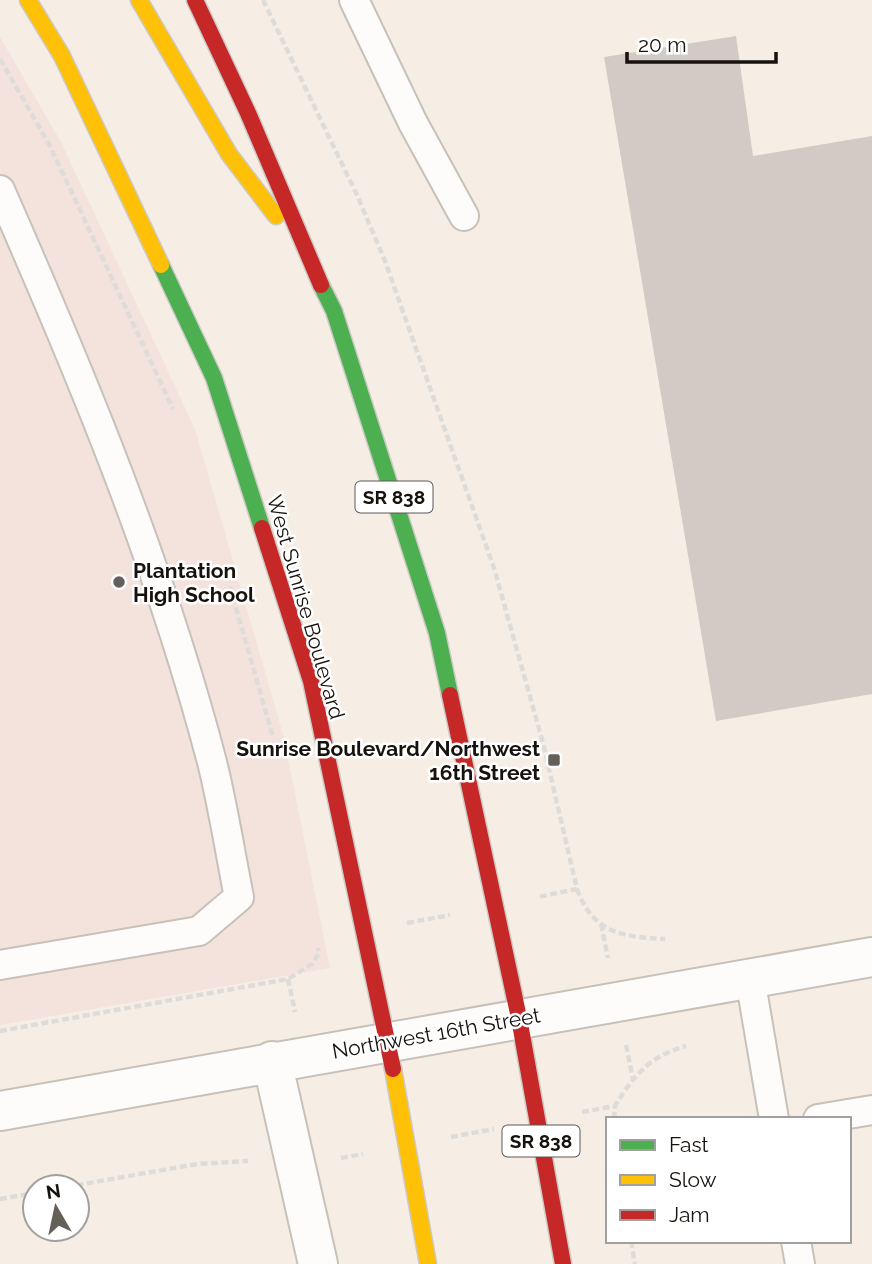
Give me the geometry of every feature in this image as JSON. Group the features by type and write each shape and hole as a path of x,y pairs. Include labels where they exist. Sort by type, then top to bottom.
{"highway":[{"name":"West Sunrise Boulevard","path":"28,0 62,56 214,378 311,681 388,1043 428,1264"},
{"path":"139,0 229,154 307,256"},
{"name":"SR 838","path":"195,0 248,113 307,256 334,311 437,633 519,1018 563,1264"}],"street":[{"name":"Northwest 16th Street","path":"0,1111 872,957"},
{"path":"272,1061 318,1264"}],"lane":[{"path":"355,0 413,123 464,216"},
{"path":"0,190 113,458 166,604 212,764 239,897 199,931 0,965"},
{"path":"750,978 774,1117"},
{"path":"830,1117 872,1110"},
{"path":"796,1243 800,1264"}],"path":[{"path":"263,0 357,195 385,261 494,568 543,743 576,889 583,906 594,920 610,929 630,937 665,939"},
{"path":"0,59 50,146 174,411"},
{"path":"227,579 275,748"},
{"path":"0,1031 288,979 312,964 319,953 317,940 576,889"},
{"path":"614,1117 615,1106"},
{"path":"91,1183 197,1164"},
{"path":"0,1199 21,1195"},
{"path":"631,1243 635,1264"}],"shaded area":[{"name":"Plantation High School","path":"0,37 61,142 195,429 283,734 330,968 0,1025"}],"building":[{"path":"736,36 753,156 872,136 872,694 716,721 604,57"}],"traffic: fast":[{"path":"161,265 214,378 262,528"},
{"path":"321,285 334,311 437,633 450,695"}],"traffic: slow":[{"path":"28,0 62,56 161,265"},
{"path":"139,0 229,154 276,216"},
{"path":"393,1069 428,1264"}],"traffic: jam":[{"path":"195,0 248,113 321,285"},
{"path":"262,528 311,681 393,1069"},
{"path":"450,695 519,1018 563,1264"}],"place":[{"name":"Plantation High School","path":"119,582"},
{"name":"Sunrise Boulevard/Northwest 16th Street","path":"554,760"}]}
